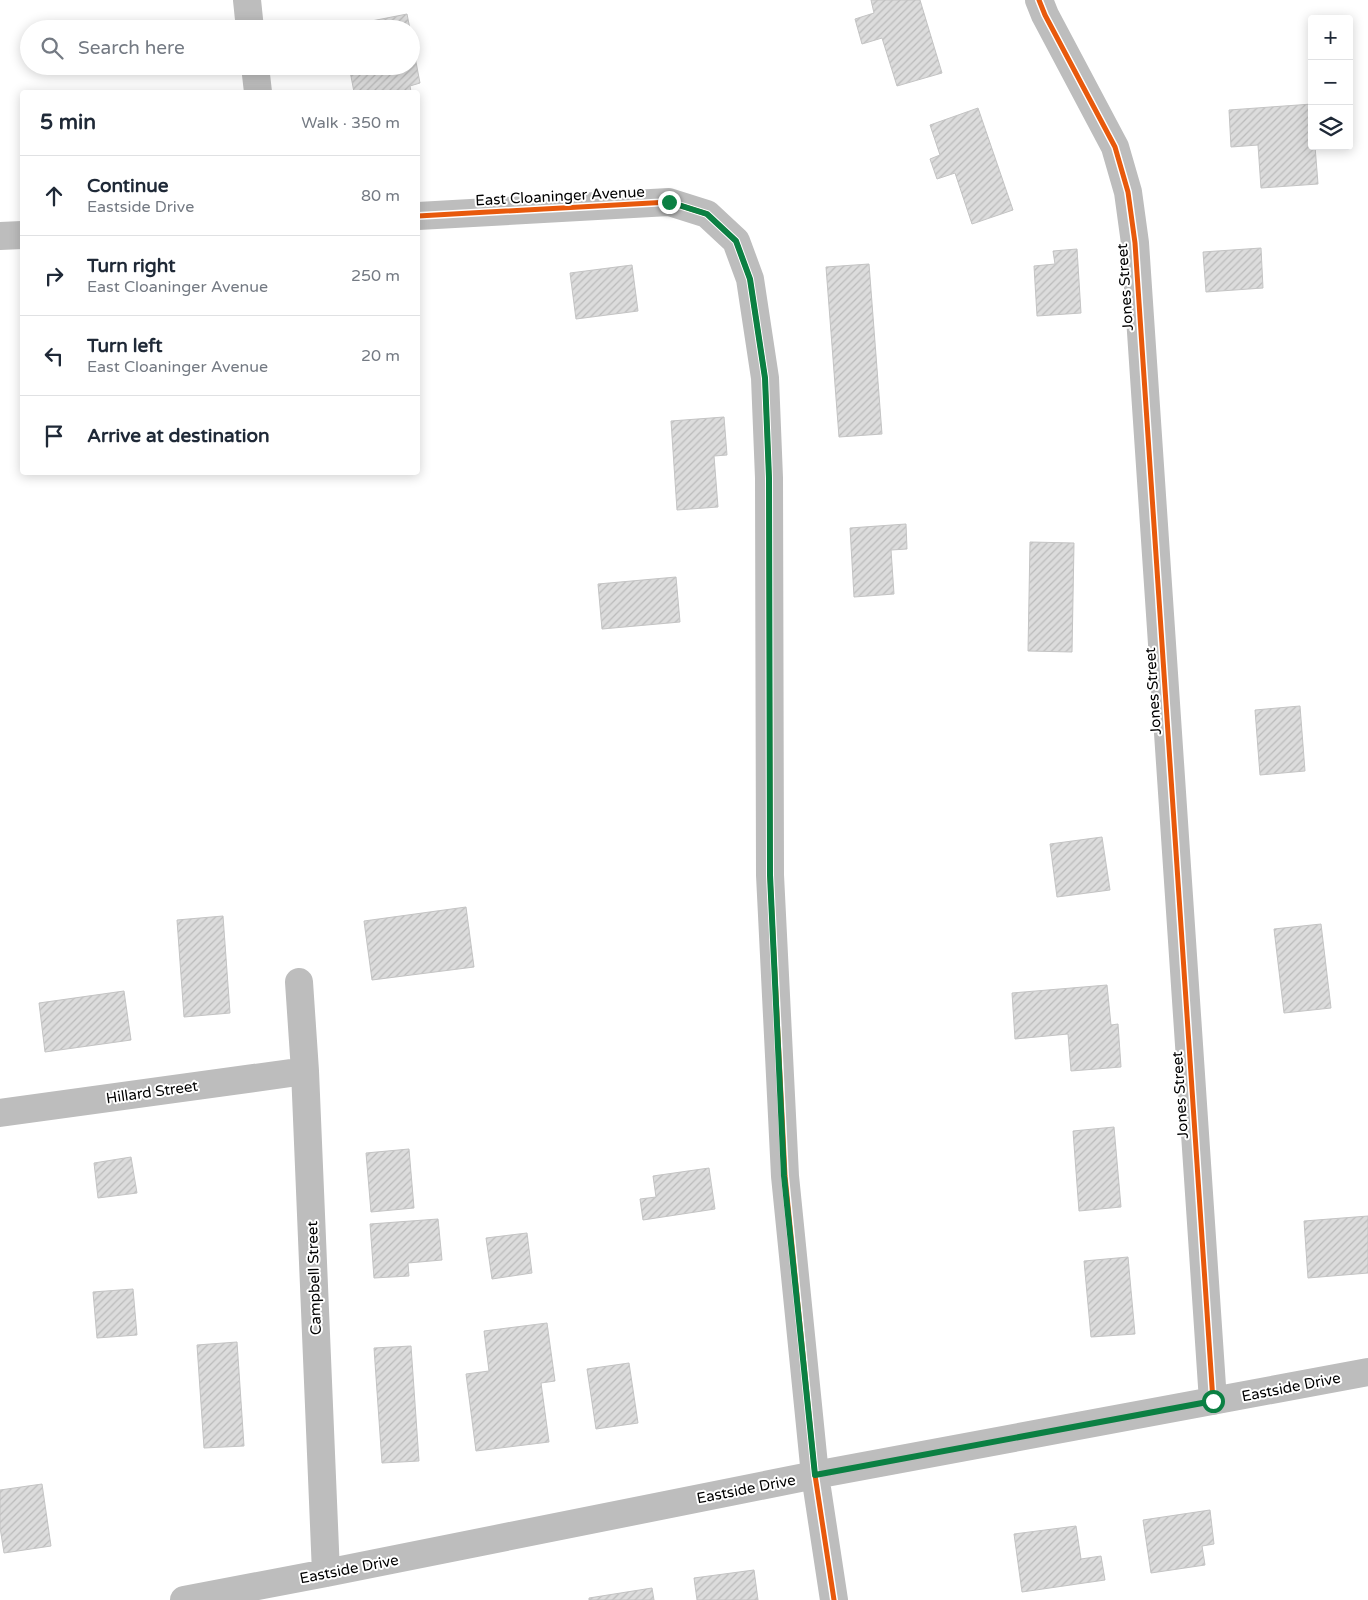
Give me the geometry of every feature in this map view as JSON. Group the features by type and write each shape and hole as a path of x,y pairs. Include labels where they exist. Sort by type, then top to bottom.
{"street":[{"path":"247,0 249,20"},
{"name":"Jones Street","path":"1039,0 1045,15 1115,147 1128,192 1134,234 1213,1401"},
{"path":"256,75 258,90"},
{"name":"East Cloaninger Avenue","path":"420,216 669,202 707,214 736,241 750,279 765,378 769,488 770,875 784,1176 815,1475 834,1600"},
{"path":"0,236 20,235"},
{"name":"Campbell Street","path":"299,982 326,1573"},
{"name":"Hillard Street","path":"0,1113 304,1071"},
{"name":"Eastside Drive","path":"184,1600 815,1475 1368,1372"}],"building":[{"path":"871,0 920,0 942,73 897,86 882,38 862,44 855,19 874,13"},
{"path":"407,14 408,20 377,20"},
{"path":"351,75 418,75 420,83 410,86 411,90 354,90"},
{"path":"1308,104 1308,150 1315,150 1318,184 1261,188 1258,145 1231,147 1229,110"},
{"path":"978,108 1013,210 972,224 955,173 937,179 930,159 940,155 930,125"},
{"path":"1261,248 1263,288 1206,292 1203,252"},
{"path":"1077,249 1081,313 1037,316 1034,266 1055,264 1053,251"},
{"path":"869,264 882,434 839,437 826,267"},
{"path":"632,265 638,311 576,319 570,273"},
{"path":"724,417 727,455 714,456 718,507 677,510 671,421"},
{"path":"906,524 907,549 891,550 894,594 854,597 850,528"},
{"path":"1030,542 1074,543 1072,652 1028,651"},
{"path":"676,577 680,622 602,629 598,584"},
{"path":"1300,706 1305,771 1260,775 1255,710"},
{"path":"1102,837 1110,890 1057,897 1050,844"},
{"path":"466,907 474,967 372,980 364,921"},
{"path":"223,916 230,1013 184,1017 177,920"},
{"path":"1321,924 1331,1008 1284,1013 1274,929"},
{"path":"1107,985 1111,1025 1118,1024 1121,1067 1071,1071 1068,1034 1015,1039 1012,993"},
{"path":"124,991 131,1040 45,1052 39,1003"},
{"path":"1114,1127 1121,1207 1079,1211 1073,1131"},
{"path":"409,1149 414,1208 371,1212 366,1153"},
{"path":"131,1157 137,1193 98,1198 94,1163"},
{"path":"709,1168 715,1209 643,1220 640,1199 656,1197 653,1176"},
{"path":"1368,1216 1368,1273 1308,1278 1304,1221"},
{"path":"438,1219 442,1260 408,1263 409,1276 374,1278 370,1224"},
{"path":"527,1233 532,1273 492,1279 486,1238"},
{"path":"1128,1257 1135,1334 1091,1337 1084,1261"},
{"path":"133,1289 137,1335 97,1338 93,1292"},
{"path":"547,1323 555,1381 541,1383 549,1442 476,1451 466,1374 489,1371 484,1331"},
{"path":"237,1342 244,1446 204,1448 197,1345"},
{"path":"411,1346 419,1461 382,1463 374,1348"},
{"path":"629,1363 638,1423 596,1429 587,1369"},
{"path":"42,1484 51,1546 4,1553 0,1527 0,1490"},
{"path":"1210,1510 1214,1544 1202,1546 1205,1565 1151,1573 1143,1520"},
{"path":"1076,1526 1081,1559 1101,1556 1105,1580 1022,1592 1014,1534"},
{"path":"754,1570 758,1600 697,1600 694,1578"},
{"path":"652,1588 654,1600 589,1600 589,1598"}],"cycle path":[{"path":"1039,0 1045,15 1115,147 1128,192 1135,243 1213,1401"},
{"path":"420,216 669,202 707,214 736,241 750,279 765,378 769,478 770,875 785,1176 815,1475 834,1600"}],"route":[{"path":"669,202 707,214 736,241 750,279 765,378 769,478 770,875 784,1176 815,1475 1213,1401"}]}
